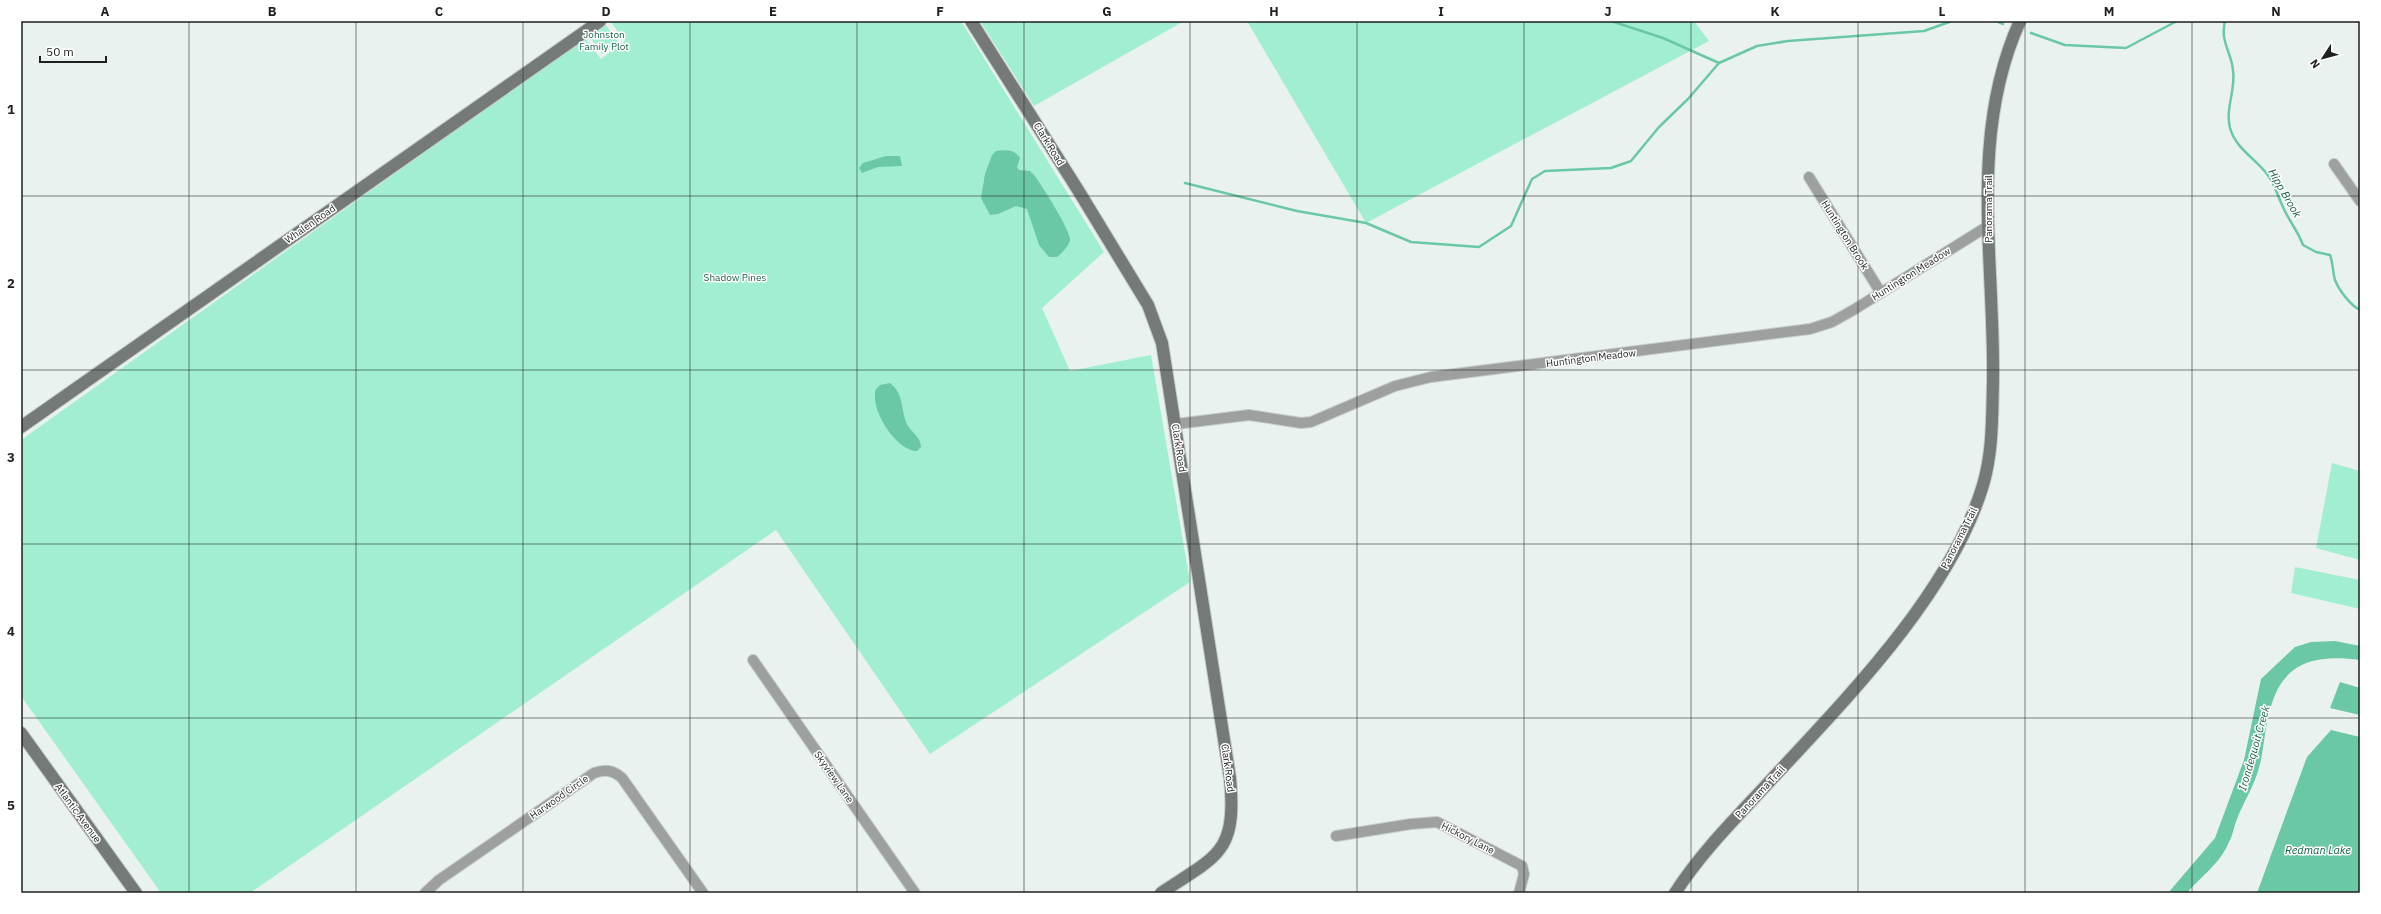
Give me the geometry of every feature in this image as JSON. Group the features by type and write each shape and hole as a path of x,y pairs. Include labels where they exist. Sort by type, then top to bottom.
{"street":[{"name":"Whalen Road","path":"21,427 600,21"},
{"name":"Clark Road","path":"971,21 1148,305 1162,343 1176,424 1230,778 1232,812 1228,837 1214,856 1160,893"},
{"name":"Panorama Trail","path":"1675,893 1707,848 1794,756 1885,653 1914,615 1963,535 1983,485 1992,442 1993,353 1988,226 1988,171 1997,91 2003,67 2020,21"},
{"path":"2334,164 2360,201"},
{"name":"Huntington Brook","path":"1809,177 1882,293"},
{"name":"Huntington Meadow","path":"1176,424 1249,415 1301,423 1311,422 1395,386 1426,378 1810,329 1832,322 1882,293 1988,226"},
{"name":"Skyview Lane","path":"753,660 915,893"},
{"name":"Atlantic Avenue","path":"21,733 136,893"},
{"name":"Harwood Circle","path":"425,893 439,880 594,773 605,770 614,772 622,778 703,893"},
{"name":"Hickory Lane","path":"1336,836 1411,824 1437,822 1522,866 1524,874 1519,893"}],"green space":[{"name":"Shadow Pines","path":"610,21 961,21 1104,252 1042,308 1070,371 1151,355 1190,582 930,754 776,530 250,893 161,893 21,696 21,440 585,38 601,59 625,41"},
{"path":"980,21 1184,21 1034,106"},
{"path":"1247,21 1694,21 1709,41 1366,223"},
{"name":"Johnston Family Plot","path":"606,25 618,42 602,54 589,36"},
{"path":"2332,463 2360,471 2360,560 2316,548"},
{"path":"2295,567 2360,580 2360,609 2291,593"}],"water":[{"path":"996,151 1010,151 1018,155 1020,158 1017,167 1019,170 1030,171 1035,176 1056,208 1070,240 1067,247 1057,257 1049,257 1039,245 1027,209 1016,206 998,214 990,215 981,198 985,174 992,155"},
{"path":"886,156 900,156 902,166 878,167 862,173 859,168 863,163"},
{"path":"890,383 898,392 908,426 919,440 921,447 917,451 909,449 901,444 893,436 880,417 876,407 876,389 880,385"},
{"name":"Irondequoit Creek","path":"2335,641 2360,646 2360,660 2331,658 2318,660 2306,663 2295,669 2286,677 2278,688 2269,711 2262,754 2256,777 2239,813 2232,836 2225,850 2216,863 2187,893 2168,893 2215,838 2244,760 2261,679 2295,647 2311,642"},
{"path":"2340,682 2360,688 2360,715 2330,708"},
{"name":"Redman Lake","path":"2331,730 2360,737 2360,893 2257,893 2307,757"}],"waterway":[{"path":"1611,21 1663,38 1719,63"},
{"path":"1185,183 1297,211 1366,223 1411,242 1479,247 1511,226 1532,179 1545,171 1611,168 1631,161 1659,127 1688,99 1719,63 1757,46 1788,41 1924,31 1952,21"},
{"path":"1996,21 2003,24"},
{"path":"2031,33 2065,45 2126,48 2177,21"},
{"name":"Hipp Brook","path":"2225,21 2224,35 2232,63 2234,77 2229,113 2230,128 2233,135 2241,148 2270,178 2285,212 2299,235 2303,245 2316,252 2330,255 2334,278 2337,284 2349,301 2360,310"}]}
